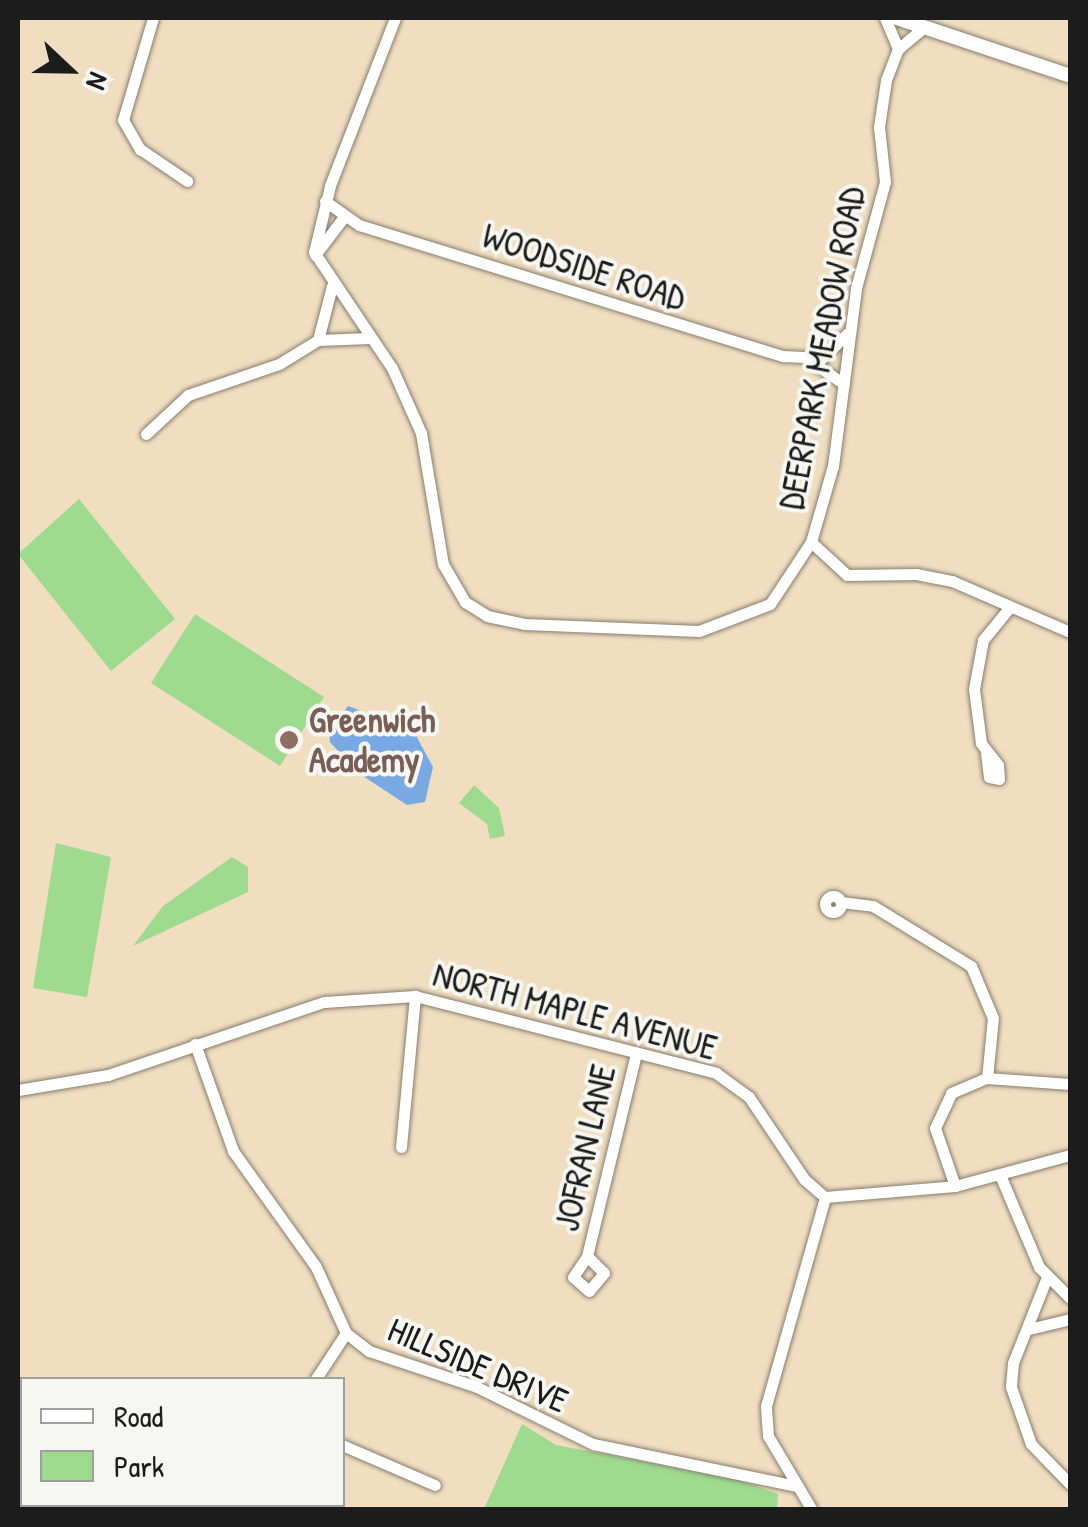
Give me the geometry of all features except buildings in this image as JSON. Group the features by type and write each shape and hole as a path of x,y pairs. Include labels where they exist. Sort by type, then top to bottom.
{"main road":[{"path":"897,18 1070,76"}],"street":[{"path":"153,18 124,120 140,149 188,181"},
{"path":"395,18 325,201 315,254 332,286 370,338 421,433 448,579 487,616 665,633 721,626 770,604 803,546 812,542 847,575 934,577 1070,632"},
{"path":"885,18 898,49 923,28"},
{"name":"DEERPARK MEADOW ROAD","path":"812,542 833,466 848,334 885,182 879,127 898,49"},
{"name":"WOODSIDE ROAD","path":"325,201 343,218 724,341 810,361 844,384"},
{"path":"315,254 343,218"},
{"path":"318,340 332,286"},
{"path":"810,361 848,334"},
{"path":"146,434 188,395 279,364 318,340 370,338"},
{"path":"986,753 976,727 976,667 988,631 1009,608"},
{"path":"841,902 873,906 971,966 993,1018 987,1078"},
{"path":"401,1147 415,996"},
{"name":"NORTH MAPLE AVENUE","path":"18,1090 108,1076 324,1002 415,996 734,1083 804,1180 825,1198"},
{"name":"HILLSIDE DRIVE","path":"196,1044 233,1151 316,1267 346,1332 369,1350 477,1387 594,1444 796,1486"},
{"name":"JOFRAN LANE","path":"587,1256 636,1054"},
{"path":"955,1186 934,1128 939,1108 951,1093 987,1078 1070,1084"},
{"path":"812,1510 768,1436 766,1406 825,1198 955,1186 1070,1155"},
{"path":"1000,1175 1046,1277 1070,1298"},
{"path":"1046,1277 1013,1364 1013,1403 1032,1444 1070,1484"},
{"path":"1028,1329 1070,1319"},
{"path":"316,1377 346,1332"},
{"path":"345,1446 434,1485"}],"green space":[{"path":"79,499 175,619 111,671 18,554"},
{"path":"195,614 324,697 280,766 151,683"},
{"path":"474,785 499,808 505,836 490,839 487,824 459,803"},
{"path":"56,843 111,857 87,997 33,988"},
{"path":"232,857 248,867 248,892 133,946 163,906"},
{"path":"522,1424 556,1445 739,1480 778,1494 777,1509 484,1509"}],"water":[{"path":"348,706 413,730 433,767 425,802 407,805 357,772 330,742 329,732"}],"place":[{"name":"Greenwich Academy","path":"289,740"}]}
